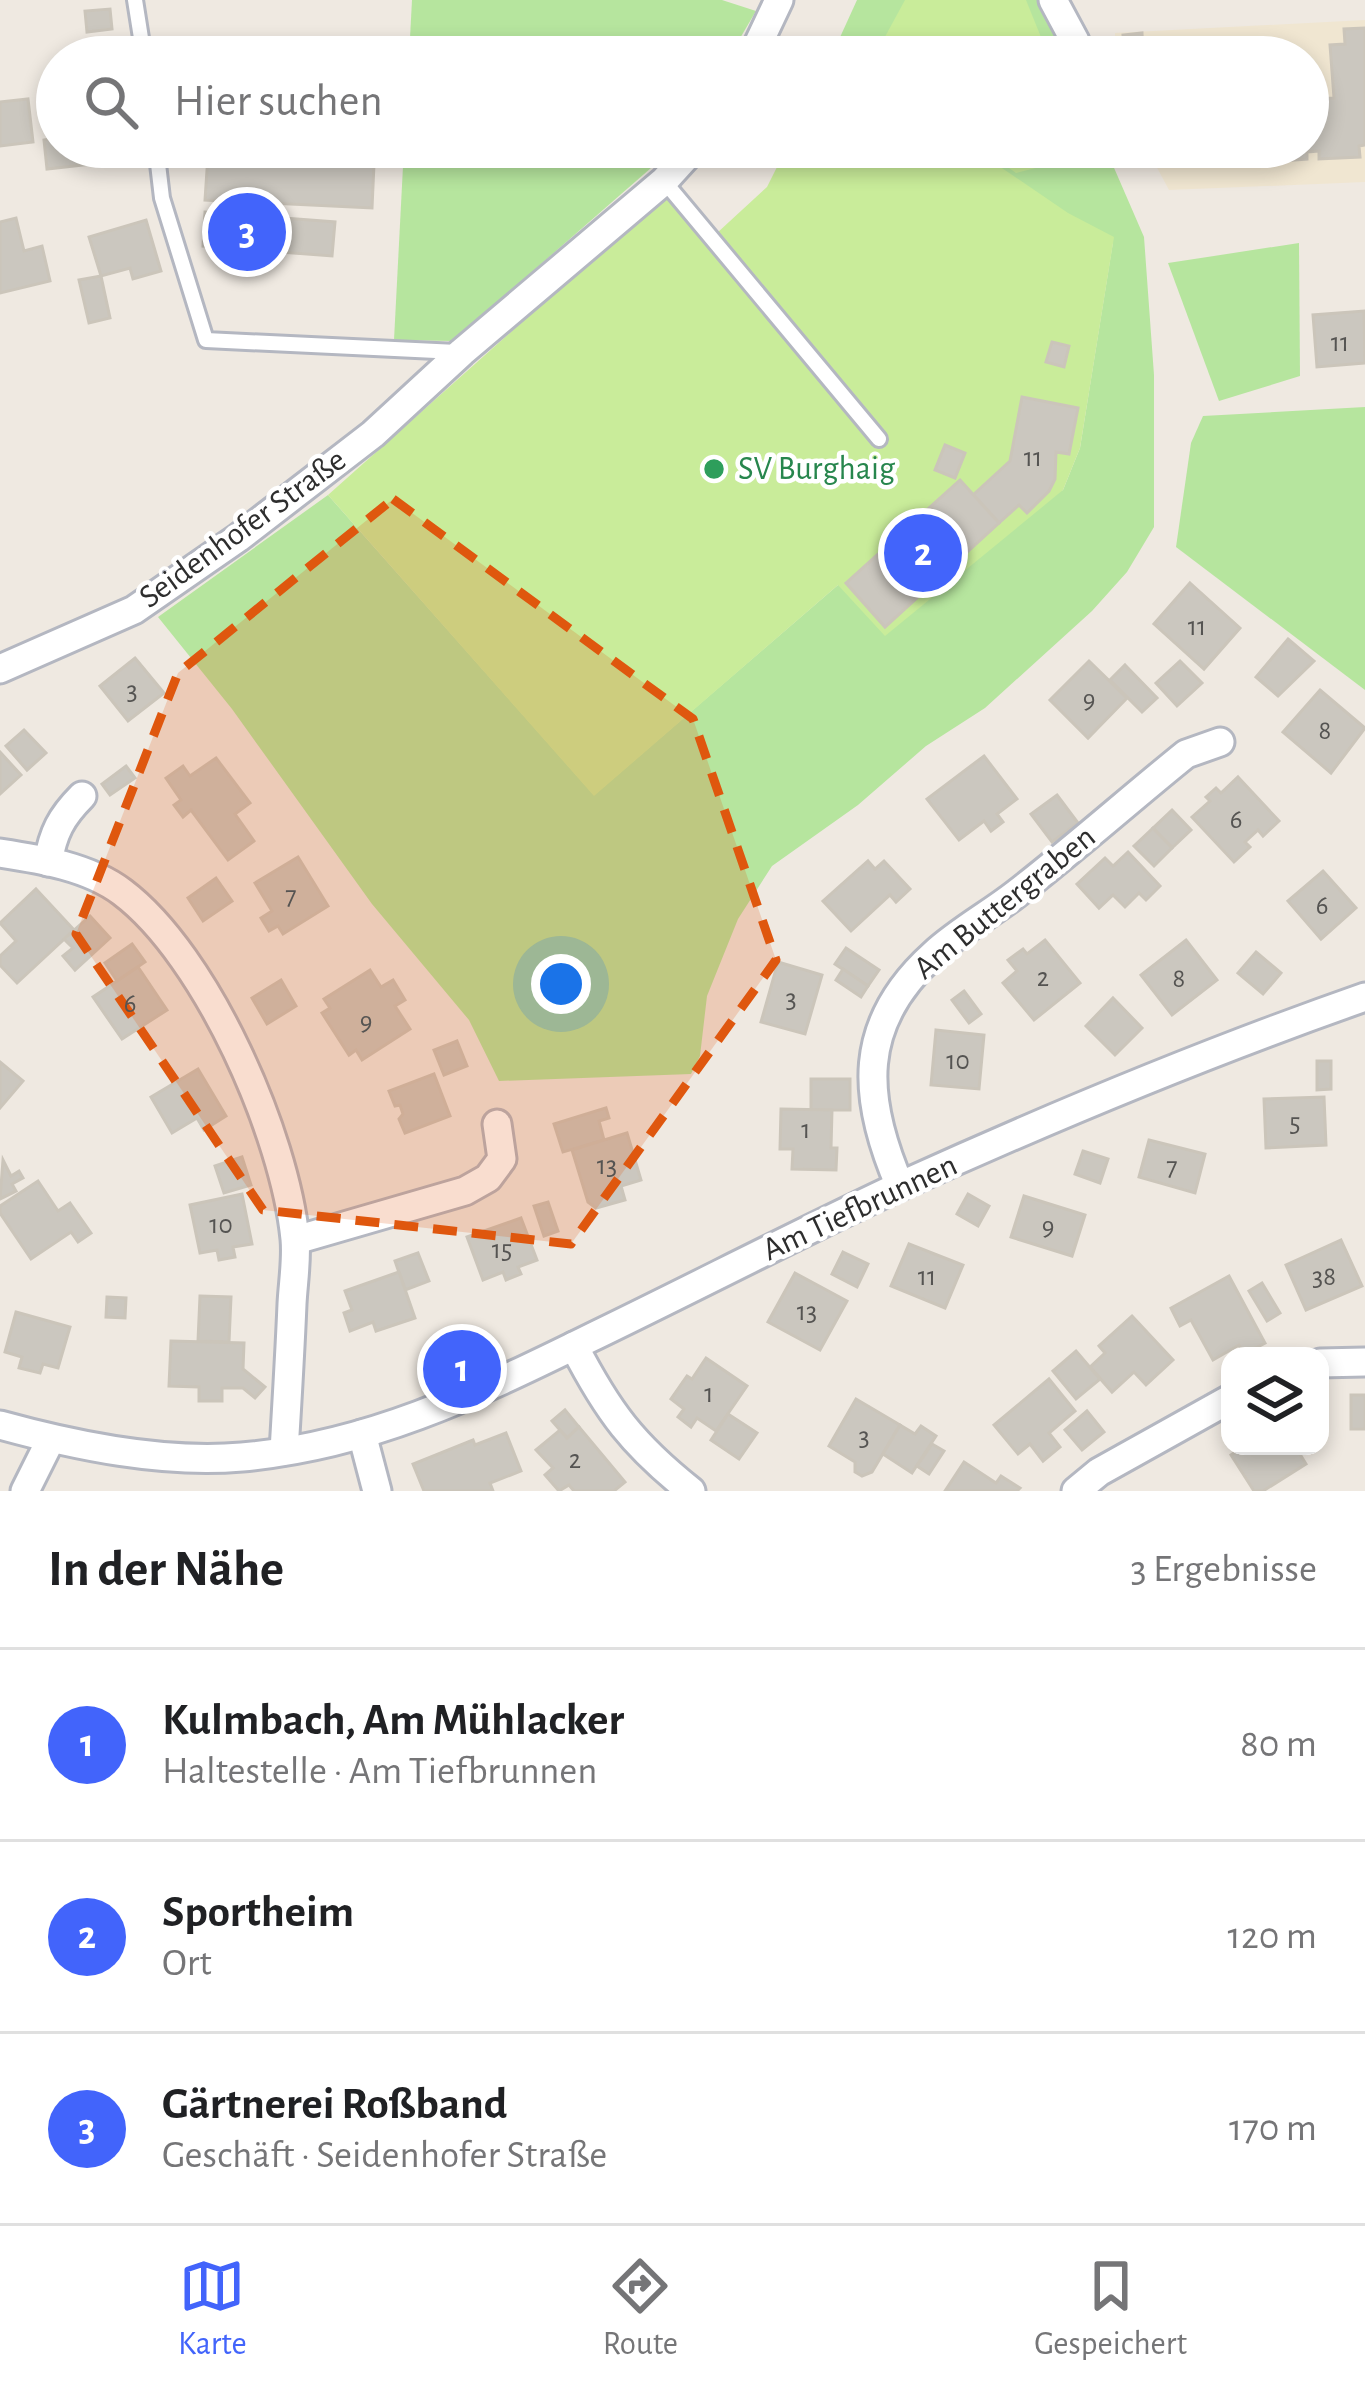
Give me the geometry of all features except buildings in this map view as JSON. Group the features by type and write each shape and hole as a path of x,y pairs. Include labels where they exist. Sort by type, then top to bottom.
{"street":[{"path":"762,36 779,0"},
{"path":"1053,0 1072,36"},
{"name":"Seidenhofer Straße","path":"0,669 134,610 238,538 373,434 676,168"},
{"name":"Am Buttergraben","path":"901,1186 879,1138 872,1106 872,1071 879,1036 913,974 1186,754 1220,742"},
{"path":"48,862 52,835 82,796"},
{"path":"0,854 81,871 121,891 161,932 206,994 247,1064 296,1240 284,1451"},
{"name":"Am Tiefbrunnen","path":"0,1425 51,1439 184,1458 241,1457 362,1435 454,1405 901,1186 1178,1066 1365,997"},
{"path":"296,1240 425,1204 488,1178 502,1159 497,1124"},
{"path":"574,1346 604,1404 646,1455 692,1491"},
{"path":"1329,1363 1365,1362"},
{"path":"1076,1491 1099,1472 1221,1404"},
{"path":"362,1435 377,1491"},
{"path":"25,1491 51,1439"}],"lane":[{"path":"135,0 141,36"},
{"path":"158,168 162,198 206,340 462,352"},
{"path":"664,181 879,440"}],"highlighted area":[{"path":"393,499 693,719 776,960 571,1244 263,1210 76,934 178,673"}],"shaded area":[{"path":"1365,20 1365,182 1169,190 1157,168 1329,168 1329,36 1115,33"}],"green space":[{"path":"412,0 722,0 756,11 741,36 410,36"},
{"path":"857,0 1042,0 1057,36 841,36"},
{"path":"905,0 1026,0 1041,36 885,36"},
{"path":"403,168 651,168 453,341 394,340"},
{"name":"SV Burghaig","path":"776,168 1002,168 1068,213 1114,237 1080,448 1063,490 885,636 838,585 594,796 328,495 677,184 717,233 767,187"},
{"path":"937,168 1114,168 1144,237 1154,375 1154,527 1127,572 1092,611 985,708 926,746 858,805 772,866 738,919 707,996 700,1056 691,1074 499,1081 469,1020 372,904 232,709 158,617 328,495 594,795 838,585 1063,490 1080,448 1113,242"},
{"path":"1299,243 1300,376 1219,401 1168,263"},
{"path":"1365,407 1365,690 1176,547 1191,443 1203,416"}],"place":[{"name":"Gärtnerei Roßband","path":"247,232"},
{"name":"SV Burghaig","path":"714,469"},
{"name":"Sportheim","path":"923,553"},
{"name":"Kulmbach, Am Mühlacker","path":"462,1369"}]}
